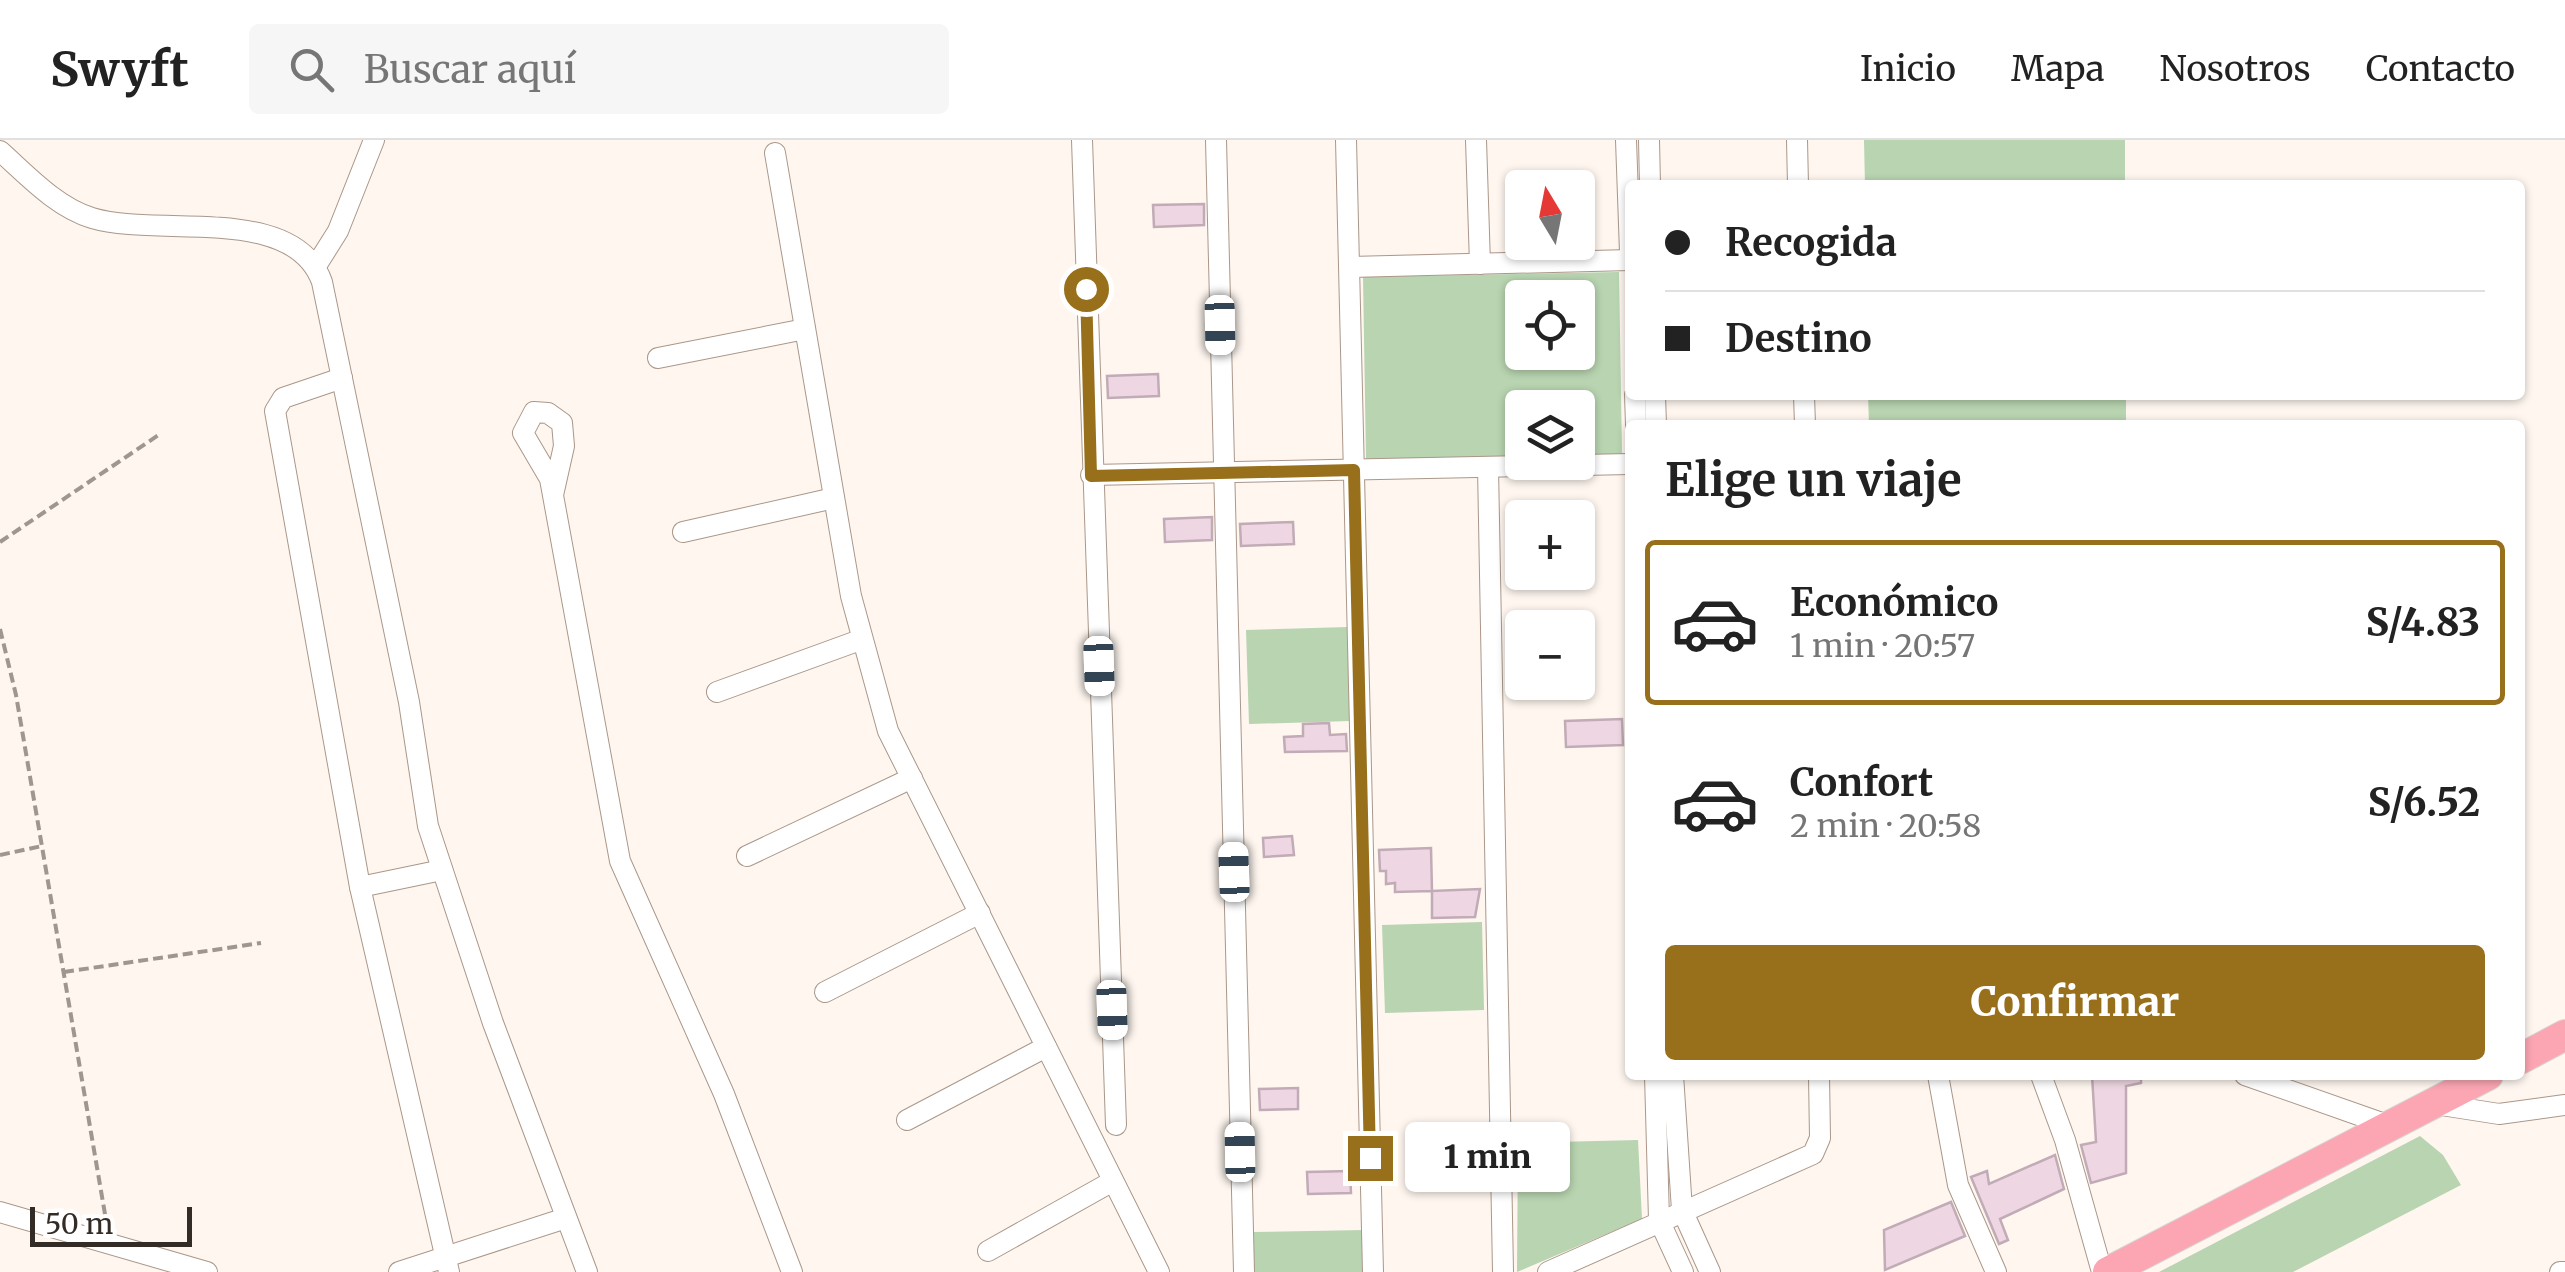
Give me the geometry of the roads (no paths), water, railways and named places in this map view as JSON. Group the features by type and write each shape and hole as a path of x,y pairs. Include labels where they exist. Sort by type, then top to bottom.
{"highway":[{"path":"2525,1056 2565,1036"},
{"path":"2105,1272 2479,1080"}],"street":[{"path":"316,266 338,232 374,140"},
{"path":"1082,140 1116,1124"},
{"path":"1216,140 1244,1272"},
{"path":"1346,140 1373,1272"},
{"path":"1476,140 1480,264"},
{"path":"1626,140 1627,180"},
{"path":"1649,140 1650,180"},
{"path":"1797,140 1798,180"},
{"path":"0,150 40,188 87,217 157,228 234,228 260,233 306,254 316,266 409,702 428,826 492,1023 587,1272"},
{"path":"776,153 860,640 888,731 1159,1272"},
{"path":"1350,267 1625,260"},
{"path":"658,358 805,329"},
{"path":"342,378 282,398 274,411 360,886 447,1264"},
{"path":"1091,476 1625,464"},
{"path":"1488,467 1503,1272"},
{"path":"553,495 620,861 724,1094 792,1272"},
{"path":"684,532 834,498"},
{"path":"717,692 860,640"},
{"path":"746,856 912,778"},
{"path":"360,886 442,870"},
{"path":"826,992 980,913"},
{"path":"907,1120 1046,1047"},
{"path":"1655,1080 1659,1220 1683,1272"},
{"path":"1673,1080 1682,1210 1710,1272"},
{"path":"1548,1272 1813,1154 1820,1138 1819,1080"},
{"path":"1939,1080 1958,1185 1996,1272"},
{"path":"2043,1080 2105,1272"},
{"path":"2259,1080 2390,1126"},
{"path":"2433,1104 2499,1114 2565,1106"},
{"path":"988,1251 1113,1180"},
{"path":"0,1212 207,1272"},
{"path":"399,1272 447,1264 566,1218"}]}
